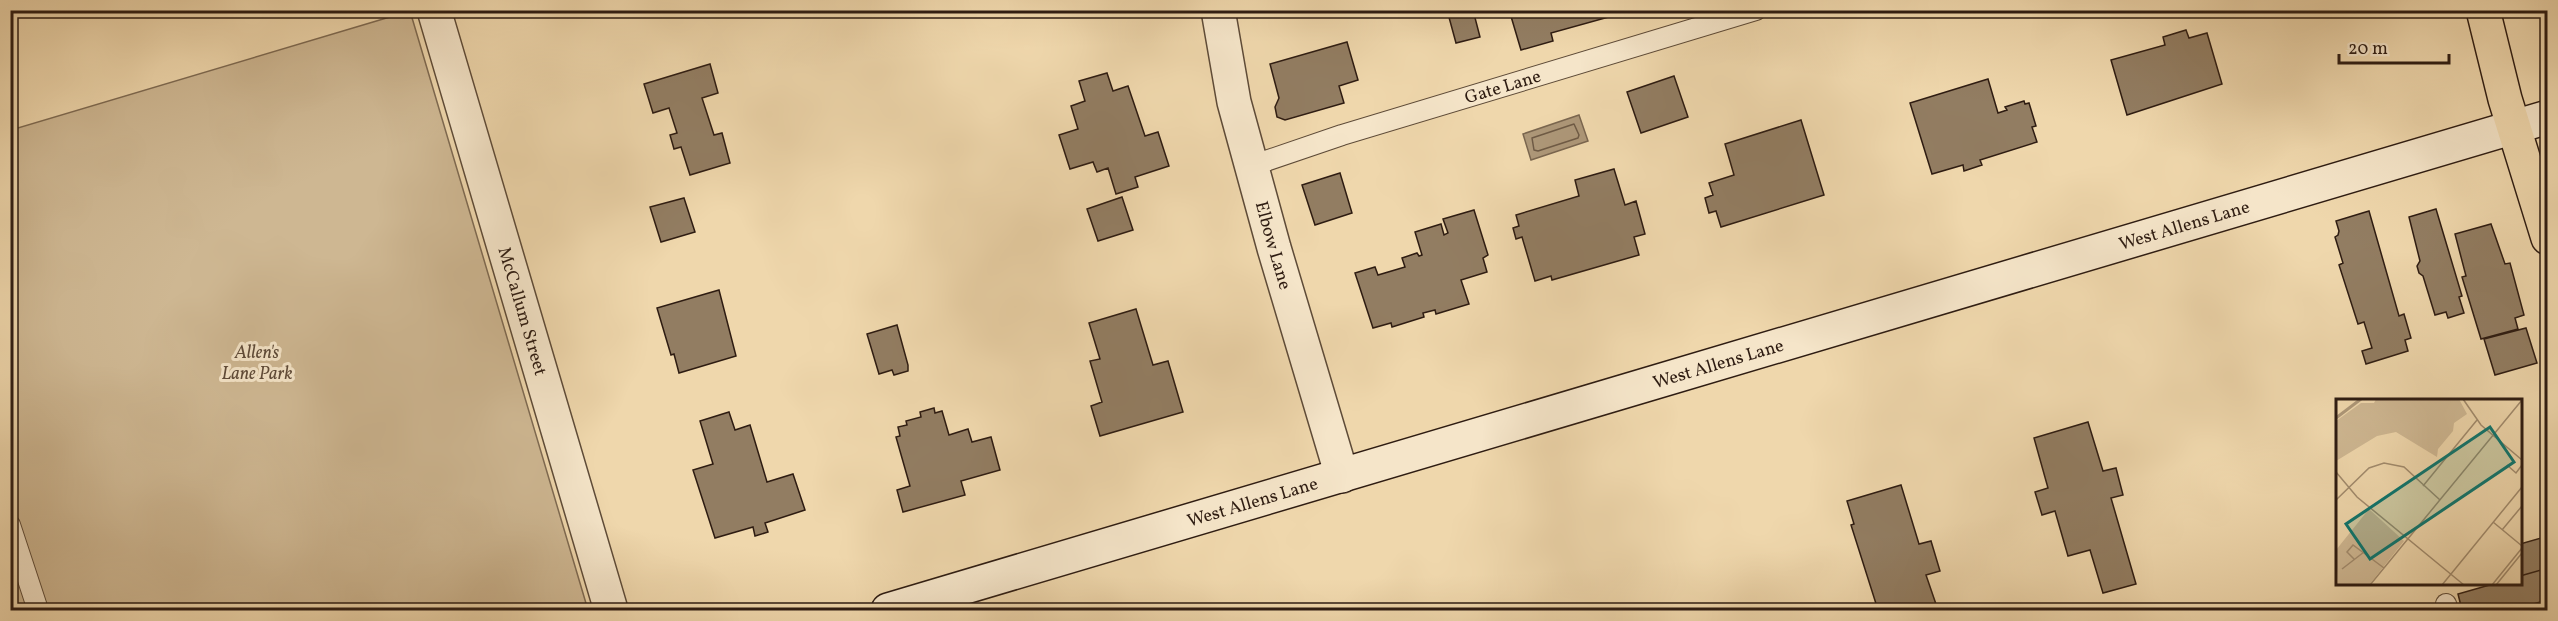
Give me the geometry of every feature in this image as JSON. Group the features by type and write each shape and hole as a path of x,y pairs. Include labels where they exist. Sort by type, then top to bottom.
{"main road":[{"path":"2483,10 2547,238"}],"street":[{"name":"McCallum Street","path":"434,10 610,610"},
{"name":"Elbow Lane","path":"1218,10 1234,102 1251,166 1342,476"},
{"name":"West Allens Lane","path":"888,610 2547,117"}],"lane":[{"name":"Gate Lane","path":"1251,166 1354,131 1756,10"},
{"path":"10,525 38,610"}],"green space":[{"name":"Allen's Lane Park","path":"410,11 588,610 11,610 11,130"}],"water":[{"path":"1579,115 1588,141 1531,160 1523,134"}],"building":[{"path":"1447,10 1473,10 1480,37 1456,43"},
{"path":"1496,10 1615,10 1616,15 1551,33 1553,41 1521,50 1510,13 1498,16"},
{"path":"2186,30 2189,38 2207,33 2222,84 2127,115 2111,60 2165,45 2163,37"},
{"path":"1347,42 1358,80 1339,86 1344,103 1285,120 1277,117 1275,107 1279,98 1270,64"},
{"path":"710,64 718,93 702,98 714,135 722,133 730,163 690,175 681,147 674,149 670,135 677,133 669,108 653,113 644,84"},
{"path":"1107,73 1113,91 1128,86 1145,136 1158,132 1169,166 1135,177 1138,187 1116,194 1108,168 1097,172 1093,162 1070,169 1059,135 1078,129 1071,106 1085,101 1079,81"},
{"path":"1674,76 1688,117 1641,133 1627,92"},
{"path":"1988,79 1998,113 2007,110 2005,107 2024,101 2025,104 2029,103 2036,126 2032,127 2037,142 1980,160 1982,165 1964,171 1963,165 1932,174 1910,103"},
{"path":"1801,120 1824,195 1721,227 1716,211 1709,213 1705,198 1713,195 1709,183 1734,175 1725,144"},
{"path":"1614,169 1625,205 1636,201 1645,234 1634,237 1639,255 1552,280 1551,276 1535,281 1522,237 1516,239 1513,228 1519,226 1516,215 1579,196 1575,180"},
{"path":"1340,173 1352,213 1315,225 1302,185"},
{"path":"1122,197 1133,230 1098,241 1087,209"},
{"path":"684,198 695,232 661,242 650,207"},
{"path":"2436,209 2462,296 2459,297 2464,313 2448,318 2446,312 2435,315 2423,276 2419,273 2417,266 2420,261 2409,217"},
{"path":"1474,210 1488,255 1483,258 1487,272 1461,280 1469,304 1436,314 1435,310 1423,313 1424,317 1392,327 1391,323 1373,328 1355,273 1375,267 1378,275 1405,267 1402,258 1417,253 1419,256 1422,255 1415,232 1441,224 1444,235 1448,233 1443,219"},
{"path":"2369,211 2399,316 2404,314 2411,338 2405,340 2408,351 2366,364 2362,351 2372,348 2364,322 2358,324 2339,265 2343,263 2335,237 2339,231 2336,221"},
{"path":"2491,224 2505,264 2510,263 2524,315 2515,318 2518,329 2481,339 2462,277 2466,276 2455,234"},
{"path":"719,290 736,356 679,373 674,354 671,355 657,308"},
{"path":"1136,309 1153,365 1168,361 1183,412 1100,436 1091,406 1102,402 1090,361 1100,359 1089,323"},
{"path":"897,325 908,371 894,375 892,370 879,374 867,334"},
{"path":"2526,328 2537,363 2495,375 2484,339"},
{"path":"934,408 935,413 942,411 949,435 968,429 972,442 991,437 1000,470 961,481 965,495 903,512 897,490 910,486 896,437 900,436 898,427 907,425 906,421 921,417 920,412"},
{"path":"729,412 735,430 750,425 767,482 793,474 805,510 765,523 768,532 755,536 753,527 715,538 693,470 713,464 700,421"},
{"path":"2088,422 2103,471 2116,468 2123,495 2111,498 2136,584 2103,593 2090,550 2068,556 2055,511 2042,515 2035,492 2048,488 2034,438"},
{"path":"1901,485 1919,544 1931,541 1940,571 1926,575 1938,610 1878,610 1851,525 1854,524 1847,501"},
{"path":"2548,536 2548,568 2522,575 2522,543"},
{"path":"2548,568 2548,600 2526,606 2527,609 2524,610 2477,610 2475,606 2462,610 2458,594 2490,585 2522,585 2522,575"},
{"path":"1950,606 1951,610 1938,610"}]}
